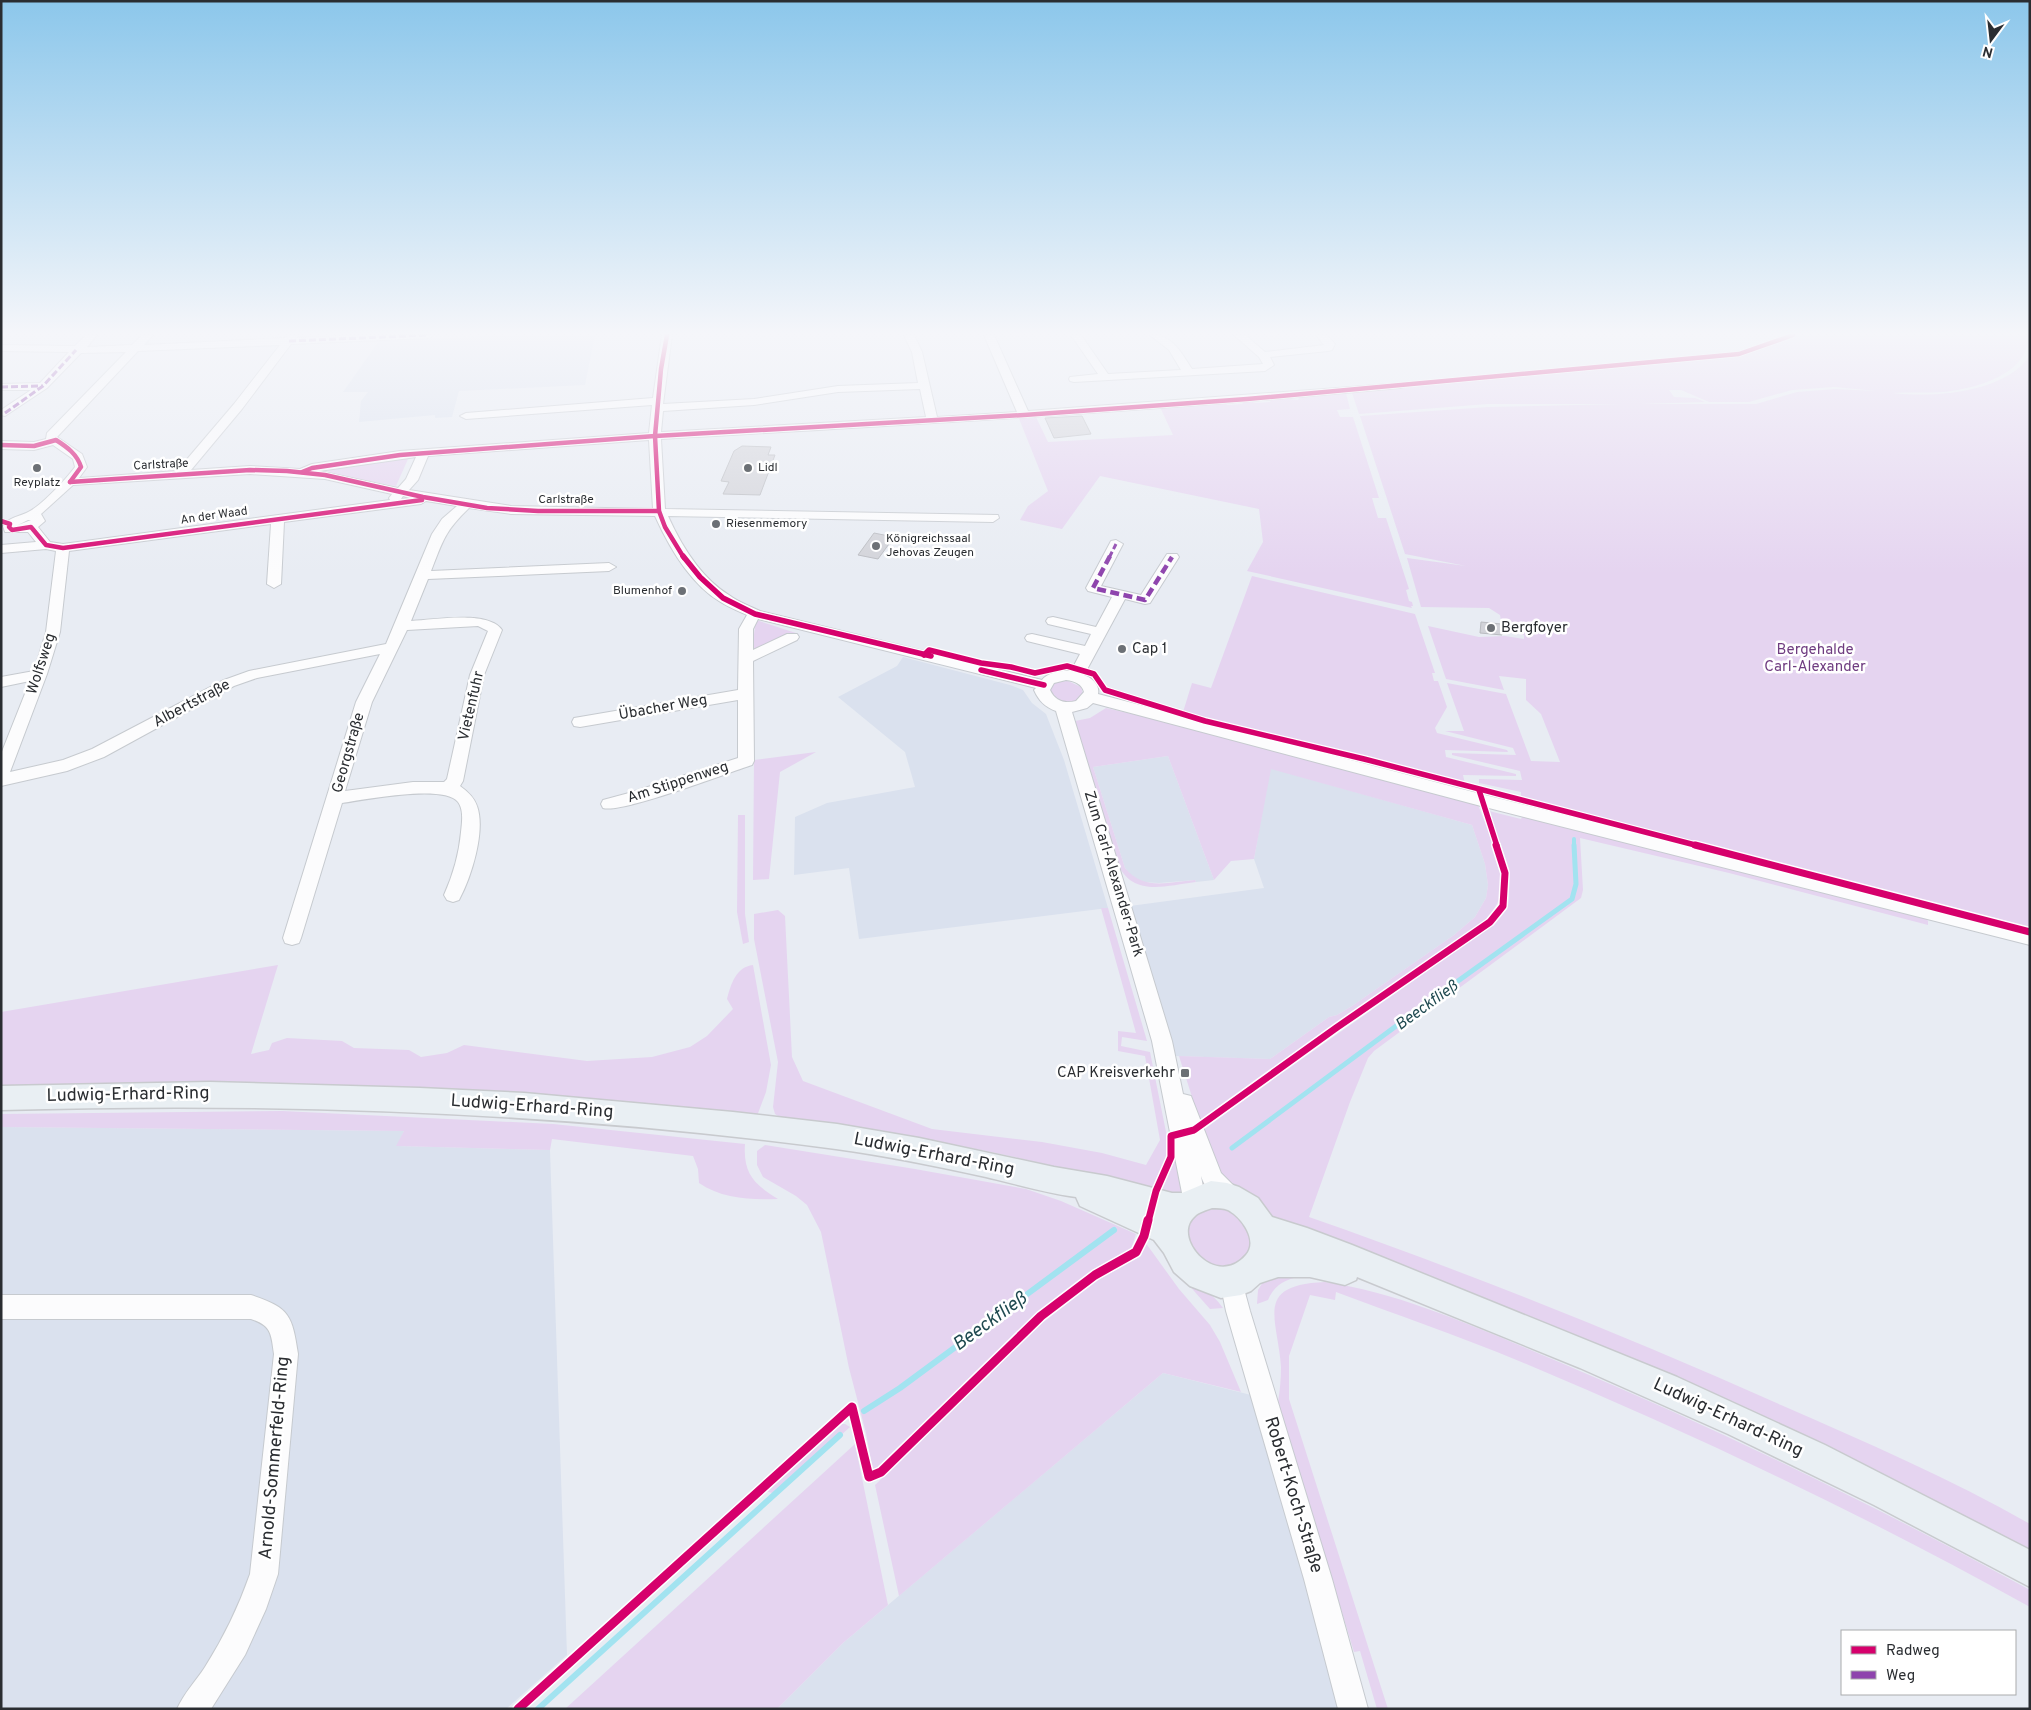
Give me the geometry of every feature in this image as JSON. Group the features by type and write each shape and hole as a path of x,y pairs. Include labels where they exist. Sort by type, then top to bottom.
{"main road":[{"name":"Ludwig-Erhard-Ring","path":"1,1098 94,1095 284,1094 462,1102 616,1112 852,1139 998,1166 1110,1190 1164,1207 1188,1203"},
{"name":"Ludwig-Erhard-Ring","path":"1058,1180 1106,1204 1148,1221 1164,1230 1174,1243"},
{"path":"1211,1194 1229,1196 1250,1209 1262,1229 1265,1244 1262,1258 1243,1276 1217,1282 1202,1277 1189,1269 1179,1256 1174,1243 1173,1229 1176,1217 1188,1203 1211,1194"},
{"name":"Ludwig-Erhard-Ring","path":"1262,1229 1323,1250 1496,1318 1656,1384 1812,1456 2030,1569"},
{"name":"Ludwig-Erhard-Ring","path":"1243,1276 1273,1262 1288,1260 1319,1264 1418,1288"}],"street":[{"path":"1,544 19,524 70,482 81,467 80,461 70,450 51,435 71,415"},
{"path":"180,475 233,415"},
{"path":"466,416 487,415"},
{"path":"657,415 655,436 660,511 673,542 700,577 723,598 755,614 1044,685"},
{"path":"931,415 932,420"},
{"path":"302,472 312,468 424,453 655,436 1024,415"},
{"path":"1,445 34,446 56,440"},
{"path":"406,488 424,453"},
{"name":"Carlstraße","path":"70,482 250,470 302,472 406,488 423,497 503,510 660,511 993,518"},
{"name":"An der Waad","path":"368,507 389,502 399,496 406,488"},
{"name":"An der Waad","path":"64,548 422,500 444,499"},
{"name":"Georgstraße","path":"292,938 364,702 402,626 439,534 447,522 466,504"},
{"path":"274,584 278,519"},
{"path":"19,524 46,545"},
{"path":"1116,544 1093,588 1145,600 1172,557"},
{"path":"1,548 46,545 64,548"},
{"name":"Wolfsweg","path":"1,775 40,674 53,632 64,548"},
{"path":"423,575 609,567"},
{"path":"1075,676 1120,595"},
{"path":"745,694 746,629 755,614"},
{"path":"1053,621 1100,632"},
{"name":"Vietenfuhr","path":"402,626 478,622 489,625 495,630 477,675 455,781 449,788"},
{"path":"746,659 792,638"},
{"path":"1032,638 1089,652"},
{"name":"Albertstraße","path":"1,780 67,764 98,753 229,683 254,674 390,648"},
{"path":"1,682 40,674"},
{"path":"1057,676 1075,676 1087,683 1092,692 1090,697 1079,706 1063,707 1048,701 1042,690 1044,685 1057,676"},
{"name":"Übacher Weg","path":"580,722 745,694"},
{"name":"Am Stippenweg","path":"609,804 631,799 746,761 745,694"},
{"path":"1090,697 1516,809 2030,938"},
{"name":"Zum Carl-Alexander-Park","path":"1063,707 1162,1041 1213,1180 1229,1196"},
{"path":"336,798 432,786 449,788 459,793 469,804 473,822 462,879 454,895"},
{"name":"Zum Carl-Alexander-Park","path":"1162,1041 1188,1203"},
{"name":"Robert-Koch-Straße","path":"1243,1276 1238,1311 1318,1579 1353,1709"},
{"name":"Arnold-Sommerfeld-Ring","path":"1,1307 251,1307 272,1314 280,1322 286,1354 264,1574 252,1608 235,1645 209,1687 192,1709"}],"shaded area":[{"path":"360,415 453,415 452,417 435,418 435,415 359,422"},
{"path":"903,657 1023,690 1032,703 1046,714 1064,760 1108,908 859,939 849,868 794,875 795,817 827,803 915,787 905,752 838,697 897,666"},
{"path":"1168,756 1214,880 1142,882 1133,878 1125,868 1093,767"},
{"path":"1270,768 1472,825 1485,864 1488,885 1486,898 1475,917 1454,935 1352,1006 1337,1015 1329,1017 1270,1059 1174,1056 1130,906 1264,888 1254,859"},
{"path":"1,1127 404,1131 397,1146 550,1150 567,1655 506,1709 1,1709"},
{"path":"1163,1373 1255,1396 1342,1709 777,1709 843,1643"}],"green space":[{"path":"1035,415 1048,442 1173,435 1164,415 1339,415 1340,417 1353,417 1379,498 1372,498 1378,518 1386,518 1409,589 1406,590 1409,601 1412,602 1412,608 1247,571 1263,542 1259,509 1100,476 1062,529 1020,520 1028,506 1048,491 1018,416"},
{"name":"Bergehalde Carl-Alexander","path":"2030,415 2030,933 1631,831 1614,821 1521,798 1521,792 1479,783 1479,779 1522,780 1520,771 1452,755 1452,753 1516,755 1513,748 1445,731 1464,731 1447,683 1506,694 1531,761 1560,762 1541,714 1526,700 1526,679 1499,676 1504,690 1446,679 1428,626 1479,637 1505,636 1524,639 1524,635 1503,631 1500,615 1489,608 1421,607 1407,558 1466,566 1405,554 1360,416"},
{"path":"408,457 396,486 326,473 333,468"},
{"path":"1252,576 1415,614 1435,673 1432,673 1434,681 1438,681 1447,707 1435,728 1437,733 1507,750 1508,752 1445,750 1446,757 1516,774 1516,776 1463,775 1465,784 1183,712 1192,683 1211,688"},
{"path":"756,620 799,634 751,656"},
{"path":"1068,681 1081,687 1083,694 1077,701 1068,703 1051,698 1050,687 1057,682"},
{"path":"1106,708 1202,730 1478,805 1500,869 1501,890 1497,904 1483,923 1200,1122 1179,1056 1270,1059 1329,1017 1337,1015 1352,1006 1454,935 1475,917 1486,898 1488,885 1485,864 1472,825 1271,769 1254,859 1231,861 1214,880 1168,756 1093,767 1125,868 1140,880 1148,882 1166,883 1195,880 1196,882 1160,887 1139,885 1122,872 1116,860 1075,721 1090,718"},
{"path":"816,752 780,772 769,879 753,880 754,760"},
{"path":"1489,811 1521,819 1522,817 1923,915 1928,921 1928,925 1729,873 1580,838 1583,890 1581,898 1374,1051 1368,1058 1350,1102 1309,1217 1428,1260 1606,1330 1723,1379 1907,1461 1969,1491 2030,1524 2030,1554 1285,1228 1222,1179 1202,1131 1491,926 1506,898 1508,880"},
{"path":"738,815 745,815 745,914 749,942 743,944 737,912"},
{"path":"1101,908 1108,908 1147,1041 1122,1037 1121,1046 1150,1052 1169,1147 1152,1196 1062,1168 1016,1157 923,1139 783,1119 775,1114 773,1107 778,1062 754,939 754,914 778,910 785,916 792,1057 803,1081 932,1129 1042,1142 1102,1153 1146,1165 1160,1140 1145,1056 1118,1051 1118,1031 1136,1033"},
{"path":"278,965 251,1054 269,1050 272,1043 287,1038 342,1041 354,1048 409,1050 421,1057 447,1053 464,1045 587,1061 652,1057 690,1047 707,1036 733,1009 727,999 735,977 742,969 753,965 771,1065 766,1092 757,1116 1,1086 1,1012"},
{"path":"282,1111 553,1124 745,1144 748,1171 756,1183 778,1199 737,1197 708,1188 699,1183 698,1169 693,1156 552,1139 550,1150 396,1146 404,1131 1,1127 1,1114"},
{"path":"765,1145 1026,1189 1061,1201 1136,1234 1131,1249 1072,1286 1041,1310 873,1471 866,1433 849,1368 821,1232 807,1205 796,1196 763,1177 757,1165 757,1151"},
{"path":"1176,1153 1185,1185 1180,1193 1171,1197 1161,1191"},
{"path":"1219,1204 1244,1216 1255,1250 1231,1272 1195,1260 1185,1226 1194,1212"},
{"path":"1145,1242 1179,1289 1210,1325 1220,1342 1241,1392 1163,1373 899,1596 875,1485 1041,1324 1094,1282 1141,1256"},
{"path":"1179,1274 1208,1293 1223,1308 1210,1309"},
{"path":"1300,1276 1281,1284 1273,1290 1268,1300 1257,1304 1258,1290 1266,1277"},
{"path":"1325,1282 1384,1295 1474,1326 1679,1414 1914,1528 2030,1590 2030,1607 1842,1508 1649,1417 1474,1343 1336,1292 1335,1300 1310,1295 1289,1356 1289,1399 1388,1709 1377,1709 1360,1651 1354,1652 1278,1402 1281,1367 1275,1307 1279,1297 1287,1290 1302,1285"},
{"path":"839,1424 845,1424 850,1427 775,1494 766,1491"},
{"path":"855,1444 888,1605 843,1643 777,1709 565,1709"}],"building":[{"path":"1082,416 1091,434 1054,438 1045,418"},
{"name":"Lidl","path":"742,446 771,447 768,455 775,455 760,495 723,494 729,482 721,481 734,451"},
{"name":"Königreichssaal Jehovas Zeugen","path":"874,533 894,537 878,559 858,555"},
{"name":"Bergfoyer","path":"1481,622 1501,624 1502,635 1480,633"}],"waterway":[{"name":"Beeckfließ","path":"1574,839 1574,845"},
{"name":"Beeckfließ","path":"1232,1148 1419,1009 1572,899 1576,884 1574,845"},
{"name":"Beeckfließ","path":"864,1411 900,1388 1114,1230"},
{"name":"Beeckfließ","path":"538,1709 840,1435"}],"marked path":[{"path":"1116,544 1093,588 1145,600 1172,557"}],"cycle path":[{"path":"657,415 655,436 659,511 665,527 683,556 700,577 723,598 755,614 931,656"},
{"path":"302,472 312,468 400,455 655,436 1027,415"},
{"path":"1,445 34,446 56,440 72,451 80,462 81,467 70,482"},
{"path":"70,482 250,470 287,471 325,475 423,497 487,508 538,511 659,511"},
{"path":"1,521 10,524 9,527 12,530 31,527 46,545 63,548 422,500"},
{"path":"924,655 929,650 981,663 1011,667 1035,673 1067,666 1094,674 1105,690 1205,721 1364,759 2030,932"},
{"path":"981,670 1044,685"},
{"path":"518,1709 852,1407 869,1477 881,1472 1041,1316 1095,1275 1136,1252 1144,1236 1156,1191 1171,1157 1171,1136 1194,1130 1336,1028 1490,922 1503,906 1505,873 1479,790"}],"place":[{"name":"Reyplatz","path":"37,468"},
{"name":"Lidl","path":"748,468"},
{"name":"Riesenmemory","path":"716,524"},
{"name":"Königreichssaal Jehovas Zeugen","path":"876,546"},
{"name":"Blumenhof","path":"682,591"},
{"name":"Bergfoyer","path":"1491,628"},
{"name":"Cap 1","path":"1122,649"},
{"name":"CAP Kreisverkehr","path":"1185,1073"}]}
